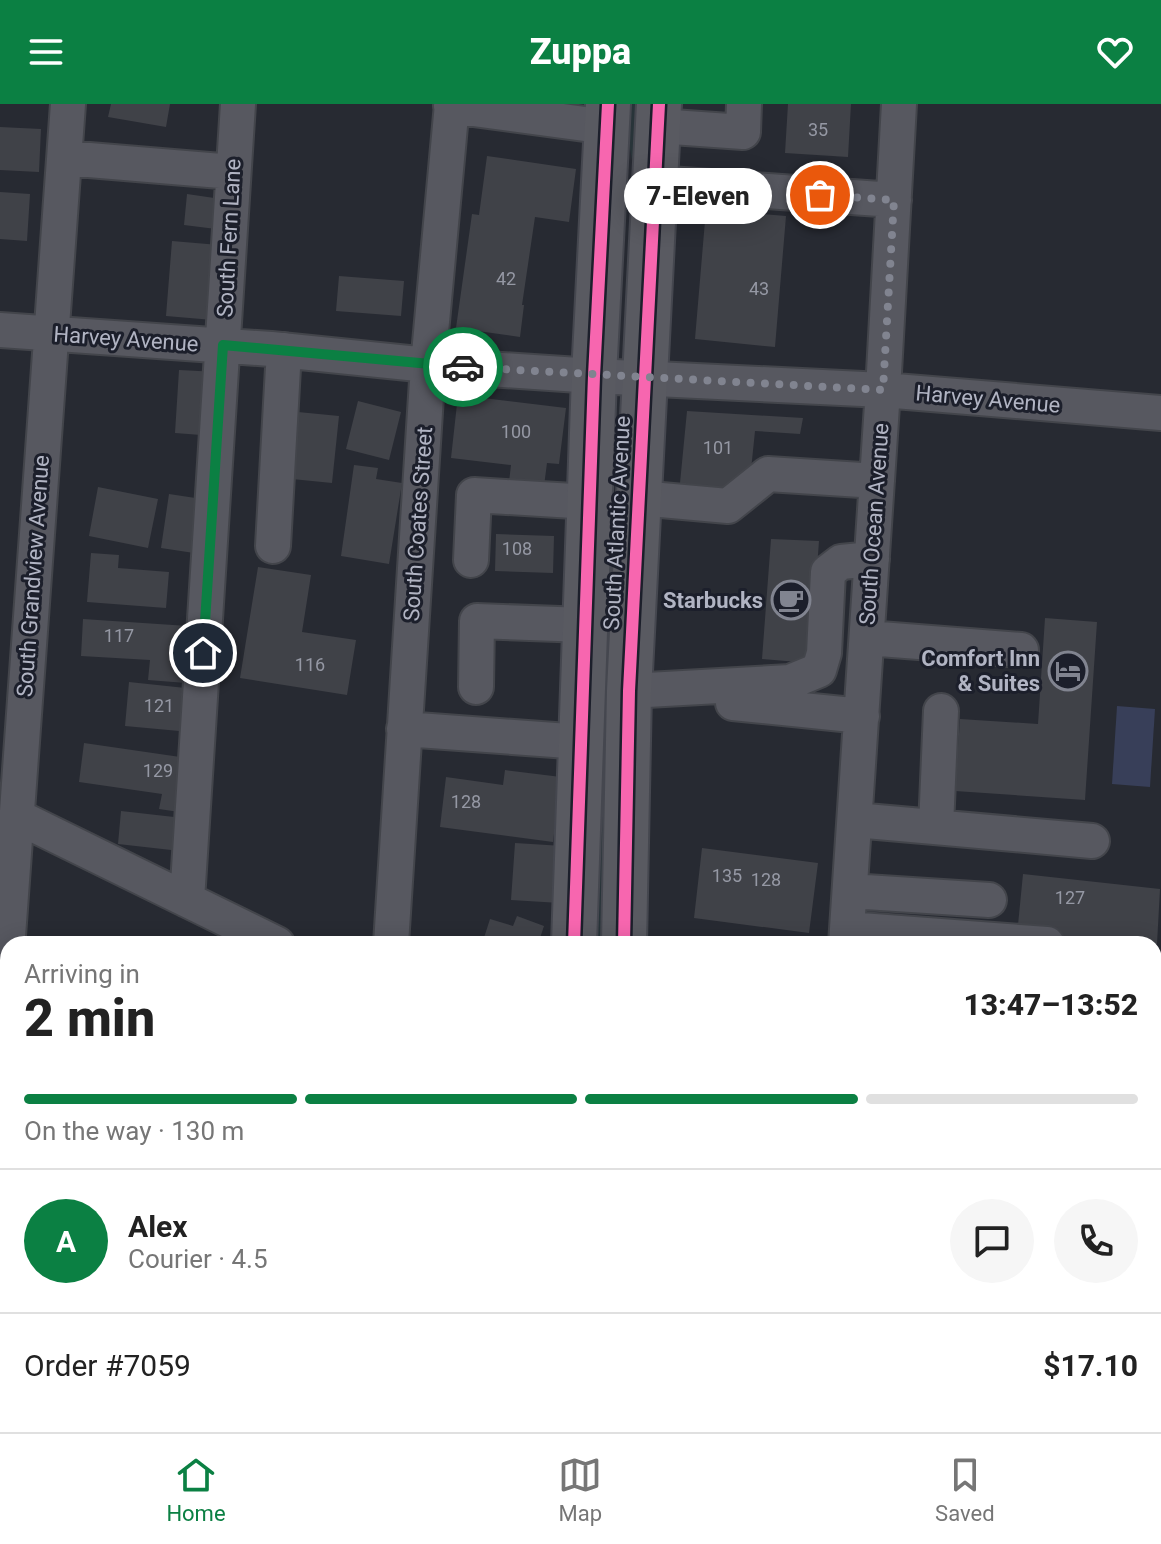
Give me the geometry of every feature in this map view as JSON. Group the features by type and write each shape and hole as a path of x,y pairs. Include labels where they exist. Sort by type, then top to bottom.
{"main road":[{"name":"South Atlantic Avenue","path":"624,936 629,691 658,115"},
{"name":"South Atlantic Avenue","path":"574,936 594,376 608,116"}],"street":[{"name":"South Grandview Avenue","path":"8,936 68,104"},
{"name":"South Fern Lane","path":"187,900 238,104"},
{"path":"658,115 743,132 744,104"},
{"name":"South Ocean Avenue","path":"846,936 899,104"},
{"path":"452,105 608,116"},
{"name":"South Coates Street","path":"391,936 428,365 452,105"},
{"path":"65,158 233,172"},
{"path":"655,183 894,200"},
{"name":"Harvey Avenue","path":"0,330 223,345 428,365 883,390 1161,413"},
{"path":"273,546 284,350"},
{"path":"639,498 728,506 768,474 877,481"},
{"path":"471,560 474,495 590,502"},
{"path":"629,691 790,682 819,670 824,653 828,572 841,562 872,559"},
{"path":"476,687 477,621 586,625"},
{"path":"867,638 1021,650"},
{"path":"629,691 862,716"},
{"path":"936,827 941,711"},
{"path":"404,729 582,742"},
{"path":"16,816 261,936"},
{"path":"855,820 1092,841"},
{"path":"850,891 989,900"}],"shaded area":[{"path":"622,104 641,104 637,166 633,166"},
{"path":"602,697 615,757 608,936 587,936"}],"water":[{"path":"1117,706 1155,709 1150,787 1112,784"}],"building":[{"path":"111,104 170,104 166,127 108,117"},
{"path":"788,104 851,104 848,157 785,153"},
{"path":"0,127 41,129 39,172 0,170"},
{"path":"487,156 576,169 569,222 535,217 520,337 456,328 472,214 479,215"},
{"path":"0,192 30,194 27,241 0,239"},
{"path":"187,194 228,200 224,230 184,225"},
{"path":"706,209 786,216 775,347 695,339"},
{"path":"172,241 219,245 213,320 166,316"},
{"path":"339,276 404,281 401,316 336,311"},
{"path":"179,370 218,372 214,436 175,433"},
{"path":"458,395 566,408 559,464 547,463 544,486 509,482 511,465 451,458"},
{"path":"358,401 401,412 389,460 346,449"},
{"path":"687,411 803,418 800,434 755,431 751,470 730,489 680,483"},
{"path":"298,412 339,416 332,483 292,479"},
{"path":"354,465 378,468 376,479 402,483 389,564 341,556"},
{"path":"98,487 158,499 148,548 89,536"},
{"path":"169,494 202,499 194,553 161,548"},
{"path":"496,534 554,536 553,573 495,571"},
{"name":"Starbucks","path":"771,539 819,541 810,663 762,659"},
{"path":"91,553 119,555 118,568 169,572 166,608 87,602"},
{"path":"258,567 311,575 302,632 356,640 347,695 240,678"},
{"name":"Comfort Inn & Suites","path":"1045,618 1097,622 1085,800 955,791 960,719 1038,724"},
{"path":"83,619 203,627 199,684 148,680 150,660 81,656"},
{"path":"129,682 195,689 190,732 125,726"},
{"path":"84,743 194,759 186,813 159,809 162,794 79,782"},
{"path":"505,770 561,777 553,842 440,827 446,777 503,785"},
{"path":"121,811 183,818 180,851 118,844"},
{"path":"515,843 563,846 560,903 511,900"},
{"path":"702,848 818,863 809,933 694,918"},
{"path":"1023,874 1160,889 1157,936 1017,935"},
{"path":"517,916 544,926 541,936 485,936 490,919 513,926"}],"cycle path":[{"path":"574,936 594,376 608,104"},
{"path":"624,936 629,691 659,104"}],"way so far":[{"path":"463,367 883,390 894,200 820,195"}],"place":[{"name":"7-Eleven","path":"820,195"},
{"name":"Starbucks","path":"791,600"},
{"name":"Comfort Inn & Suites","path":"1068,671"}],"route":[{"path":"203,653 223,345 463,367"}]}
